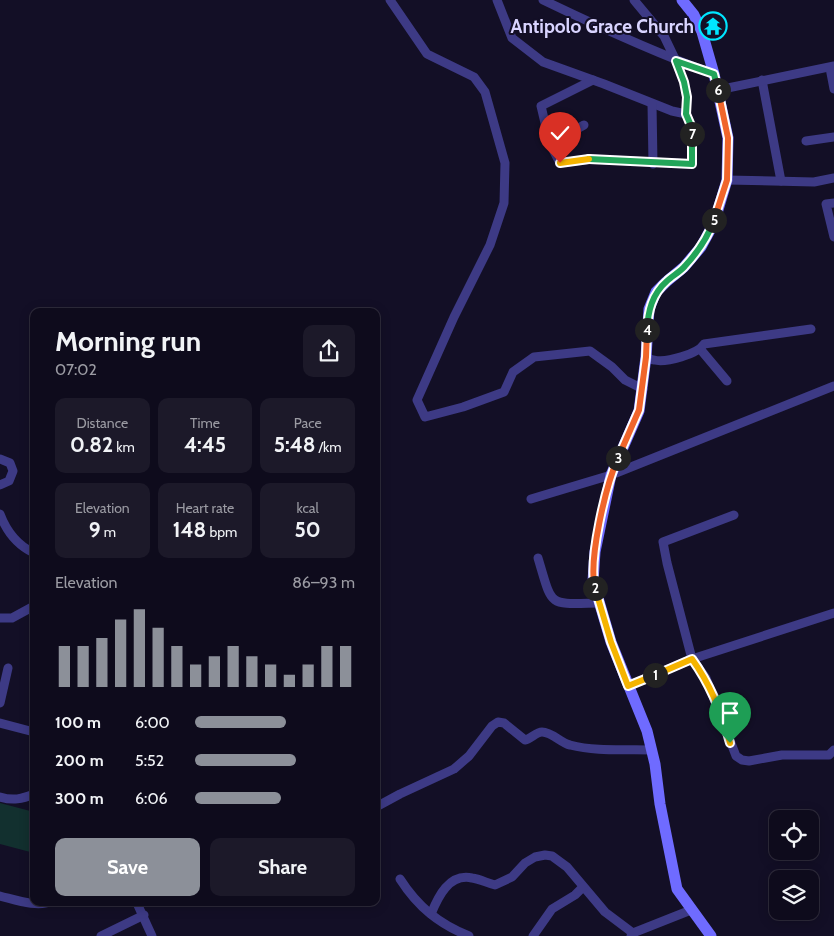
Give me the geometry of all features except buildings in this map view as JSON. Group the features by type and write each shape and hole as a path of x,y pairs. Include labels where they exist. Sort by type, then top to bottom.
{"street":[{"path":"390,0 427,54 474,77 485,92 505,163 504,202 490,245 454,317 417,400 425,417 463,407 504,392 513,372 534,357 590,351 612,367 625,380 643,389"},
{"path":"497,0 512,38 544,62 652,104 686,114"},
{"path":"543,0 676,61 714,74"},
{"path":"624,0 644,11"},
{"path":"593,80 541,106 550,144 560,163 592,159 653,164 692,164 692,128 686,114 687,97 684,82 664,36 634,0"},
{"path":"682,0 694,15 702,32 714,74 728,138 727,180 714,223 700,247 684,268 656,292 649,309 643,389 639,410 611,474 595,552 593,580 611,642 647,731 655,764 660,804 677,889 711,936"},
{"path":"718,90 832,67 834,89"},
{"path":"762,80 781,181"},
{"path":"652,104 653,164"},
{"path":"550,144 584,125"},
{"path":"806,141 834,137"},
{"path":"727,180 814,182 834,178"},
{"path":"834,203 826,204 834,236"},
{"path":"646,357 656,361 673,359 701,350 704,344 811,329"},
{"path":"701,350 727,381"},
{"path":"531,499 611,474 834,386"},
{"path":"0,459 8,462 13,471 9,481 0,485"},
{"path":"0,514 5,527 16,540 30,550"},
{"path":"734,515 663,542 692,659 706,678 736,756 742,760 749,761 782,755 831,753 834,765"},
{"path":"538,558 552,599 564,604 599,603"},
{"path":"0,618 12,618 30,608"},
{"path":"628,686 692,659 834,612"},
{"path":"0,703 8,668"},
{"path":"380,806 400,794 454,769 469,756 492,726 498,722 504,723 525,740 539,732 545,732 568,745 594,750 652,750"},
{"path":"0,723 30,731"},
{"path":"0,797 21,799 30,796"},
{"path":"431,914 441,892 452,882 471,877 495,884 512,877 535,857 545,855 552,856 567,867 605,912 632,934 691,910"},
{"path":"400,879 412,897 441,923 469,936"},
{"path":"533,936 552,909 575,895 583,887"},
{"path":"0,896 30,903"},
{"path":"139,906 152,936"},
{"path":"101,936 144,915"}],"green space":[{"path":"0,803 30,811 30,852 0,844"}],"place":[{"name":"Antipolo Grace Church","path":"713,26"}],"route":[{"path":"560,163 592,159 653,164 692,164 692,128 686,114 687,97 684,82 676,61 714,74 728,138 727,180 714,223 700,247 684,268 656,292 649,309 643,389 639,410 611,474 595,552 593,580 611,642 628,686 692,659 706,678 725,725 730,743"}]}
